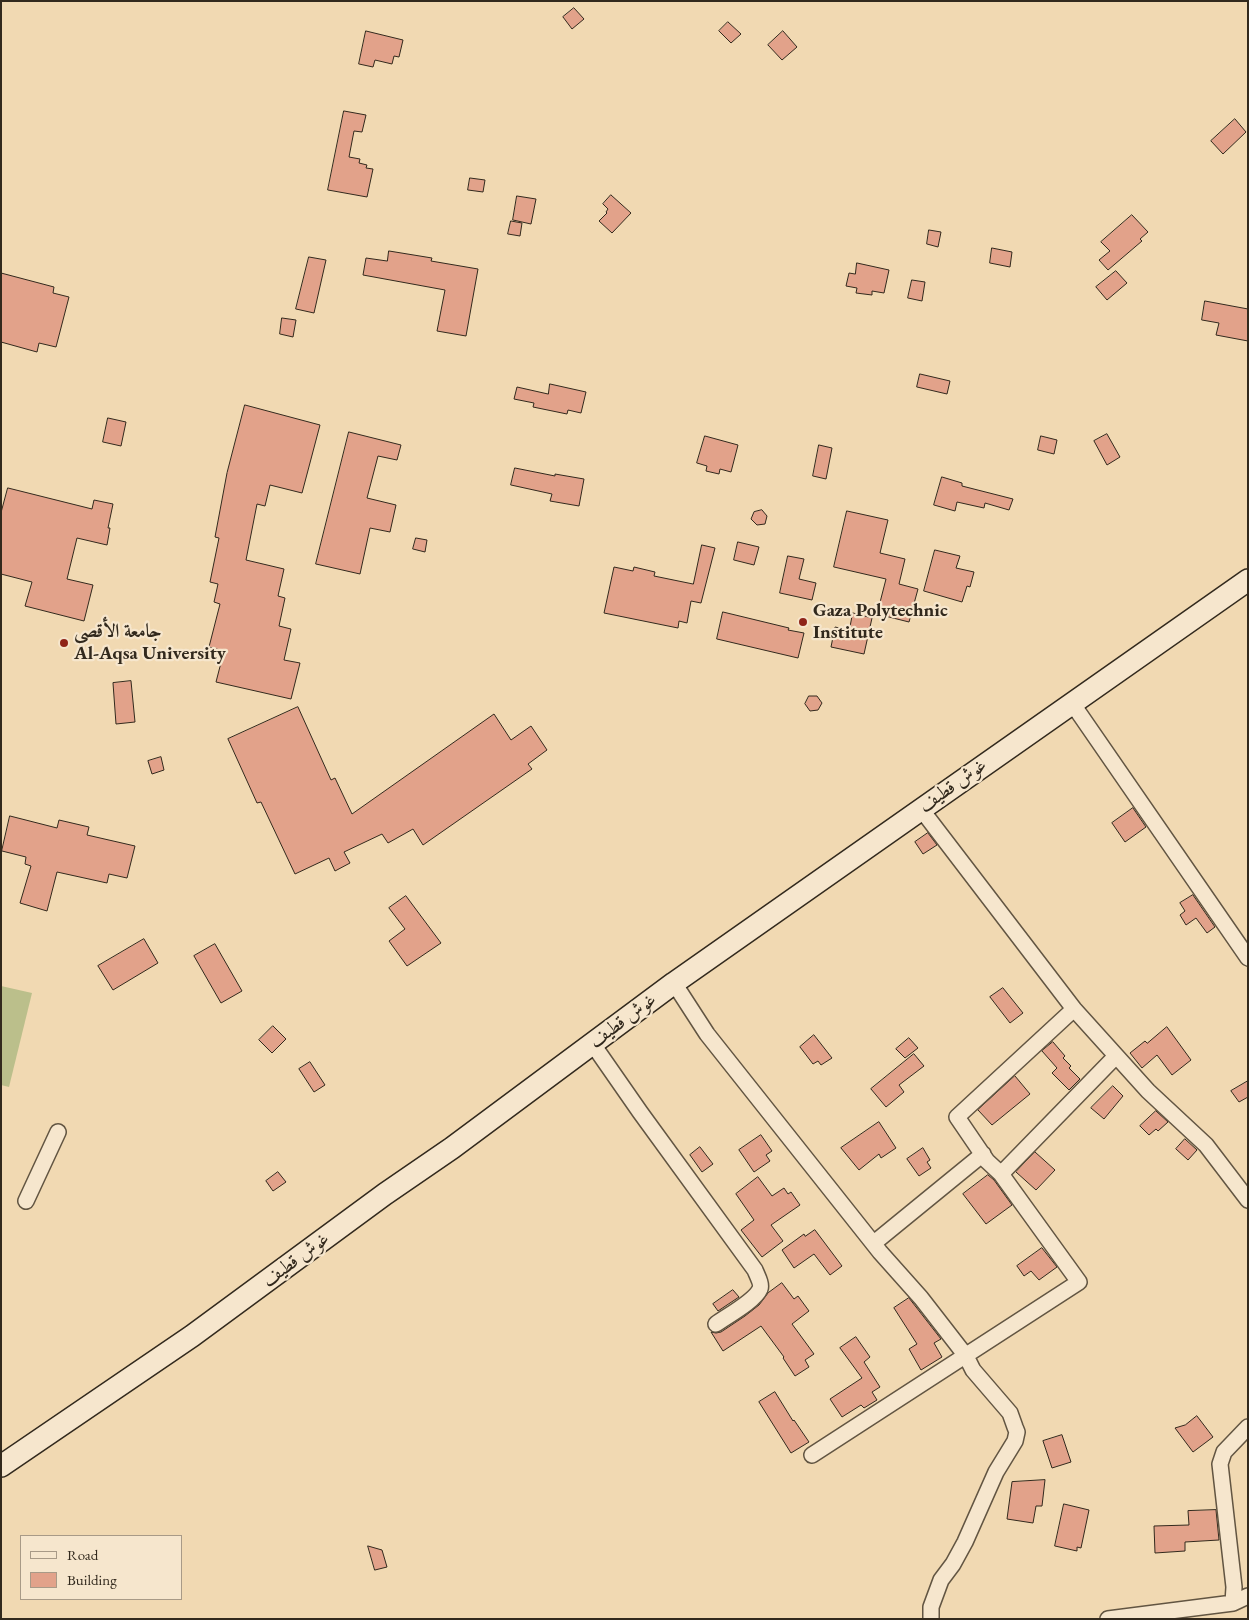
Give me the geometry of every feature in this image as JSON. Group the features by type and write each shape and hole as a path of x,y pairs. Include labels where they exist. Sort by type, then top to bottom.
{"main road":[{"name":"غوش قطيف","path":"1,1466 192,1336 385,1194 452,1148 674,983 1248,580"}],"street":[{"path":"1072,703 1248,958"},
{"path":"921,809 1074,1009 1148,1091 1206,1145 1248,1200"},
{"path":"674,983 707,1034 874,1242 880,1252 921,1298 966,1356 973,1370 1010,1413 1017,1432 1015,1441 996,1472 965,1542 953,1564 941,1580 931,1607 931,1619"},
{"path":"812,1456 1079,1282 1001,1174 987,1160 956,1117 1074,1009"},
{"path":"592,1043 755,1270 760,1290 748,1302 716,1324"},
{"path":"1001,1174 1116,1056"},
{"path":"26,1201 58,1132"},
{"path":"874,1242 983,1154"},
{"path":"1233,1603 1234,1586 1220,1464 1224,1452 1248,1427"},
{"path":"1108,1619 1233,1603 1248,1596"}],"green space":[{"path":"1,986 32,993 9,1087 1,1085"}],"building":[{"path":"574,8 584,19 572,29 563,17"},
{"path":"728,22 741,34 731,43 719,31"},
{"path":"366,31 403,40 399,57 394,56 392,64 375,60 373,67 359,64"},
{"path":"783,31 797,47 782,60 768,45"},
{"path":"344,111 366,115 362,132 354,131 349,157 360,159 359,163 367,165 366,168 373,169 367,197 328,190"},
{"path":"1235,119 1246,132 1223,154 1211,141"},
{"path":"470,178 485,180 483,192 468,190"},
{"path":"611,195 631,213 612,233 599,221 607,213 608,209 603,204"},
{"path":"517,196 536,199 531,224 513,220"},
{"path":"1132,215 1148,232 1140,239 1142,241 1108,270 1099,260 1110,251 1101,242"},
{"path":"511,221 522,223 520,236 508,234"},
{"path":"929,230 941,232 938,247 927,244"},
{"path":"992,248 1012,252 1010,267 990,263"},
{"path":"389,251 432,258 431,261 478,269 466,336 437,331 445,290 363,275 366,258 387,261"},
{"path":"309,257 326,260 314,313 296,309"},
{"path":"857,263 889,270 884,293 872,291 872,295 856,293 857,288 846,286 849,273 855,274"},
{"path":"1116,271 1127,283 1107,300 1096,287"},
{"path":"1,273 54,287 53,293 69,297 56,347 39,343 37,352 1,342"},
{"path":"912,280 925,282 922,301 908,298"},
{"path":"1205,301 1248,309 1248,341 1216,335 1219,323 1202,320"},
{"path":"282,318 296,320 293,337 280,334"},
{"path":"920,374 950,381 947,394 917,387"},
{"path":"550,384 586,392 581,413 568,410 567,414 533,407 534,403 514,399 517,387 548,394"},
{"path":"245,405 320,425 302,493 270,485 265,506 257,504 246,560 284,569 278,596 285,598 279,626 291,629 284,660 300,663 291,699 216,682 224,651 209,647 220,604 214,602 218,584 210,582 219,538 215,537 227,473"},
{"path":"108,418 126,422 121,446 103,442"},
{"path":"349,432 401,445 397,460 378,456 367,498 396,505 390,532 370,528 360,574 316,564"},
{"path":"1107,434 1120,457 1107,465 1094,441"},
{"path":"705,436 738,445 731,472 720,469 719,474 706,471 707,466 697,463"},
{"path":"1041,436 1057,440 1054,454 1038,450"},
{"path":"819,445 832,448 826,479 813,476"},
{"path":"515,468 555,476 555,474 584,479 579,506 550,501 552,494 511,485"},
{"path":"942,477 962,483 962,486 1013,499 1009,510 985,503 984,508 957,502 955,511 934,505"},
{"path":"8,488 92,509 94,500 113,504 107,545 77,538 67,579 93,585 84,621 25,606 32,582 1,574 1,513"},
{"path":"762,510 767,516 765,524 757,525 751,519 754,512"},
{"path":"847,511 888,520 880,553 905,559 899,584 918,589 909,622 877,614 886,579 834,567"},
{"path":"416,538 427,540 425,552 413,549"},
{"path":"738,542 759,547 754,565 734,560"},
{"path":"702,545 715,548 701,603 691,601 687,623 679,621 678,628 604,613 614,567 633,571 634,567 655,572 654,576 693,584"},
{"path":"935,550 960,556 956,568 974,572 970,587 967,586 962,602 924,591"},
{"path":"788,556 804,559 799,579 816,583 812,600 780,593"},
{"path":"723,612 804,633 798,658 717,639"},
{"path":"853,613 872,618 864,654 831,647 835,627 849,630"},
{"path":"131,681 135,722 116,724 113,683"},
{"path":"809,696 817,696 822,703 818,710 810,711 805,704"},
{"path":"298,707 331,780 335,778 352,814 494,714 511,740 531,726 547,750 528,764 532,769 423,845 413,829 388,843 382,834 344,852 350,863 335,871 329,858 295,874 261,802 257,803 228,739"},
{"path":"161,757 164,770 152,774 148,761"},
{"path":"1133,808 1146,827 1125,842 1112,823"},
{"path":"10,816 57,828 59,820 89,827 87,835 135,846 127,878 109,874 107,883 57,872 47,911 20,903 31,866 25,864 26,857 2,851"},
{"path":"928,833 937,845 923,854 915,842"},
{"path":"1193,895 1215,927 1207,933 1196,918 1186,925 1180,915 1185,911 1180,903"},
{"path":"406,896 441,943 407,966 389,941 405,929 389,908"},
{"path":"144,939 158,963 113,990 98,966"},
{"path":"215,944 242,991 221,1003 194,956"},
{"path":"1003,988 1023,1013 1010,1023 990,997"},
{"path":"273,1026 286,1039 272,1053 259,1040"},
{"path":"1167,1027 1191,1060 1172,1075 1157,1055 1142,1068 1130,1053 1145,1041 1147,1043"},
{"path":"814,1035 832,1058 821,1065 818,1061 813,1064 800,1047"},
{"path":"909,1038 918,1048 905,1058 896,1049"},
{"path":"1053,1042 1065,1056 1063,1058 1071,1066 1069,1068 1080,1079 1069,1090 1052,1073 1057,1068 1042,1051"},
{"path":"914,1054 924,1066 899,1085 904,1092 886,1107 871,1089"},
{"path":"310,1062 325,1085 314,1092 299,1069"},
{"path":"1015,1076 1030,1094 992,1125 978,1110"},
{"path":"1248,1081 1248,1097 1239,1102 1231,1091"},
{"path":"1113,1086 1123,1096 1104,1119 1091,1108"},
{"path":"1156,1111 1168,1122 1158,1131 1156,1129 1149,1135 1140,1126"},
{"path":"879,1122 896,1148 881,1158 879,1154 859,1170 841,1148"},
{"path":"761,1135 772,1151 766,1155 770,1161 754,1172 739,1150"},
{"path":"1185,1139 1197,1150 1188,1160 1176,1149"},
{"path":"700,1147 713,1164 702,1172 690,1155"},
{"path":"923,1148 930,1160 927,1162 931,1168 919,1176 907,1159"},
{"path":"1035,1152 1055,1170 1036,1190 1016,1172"},
{"path":"278,1172 286,1182 273,1191 266,1181"},
{"path":"988,1175 994,1180 1012,1205 986,1224 963,1194"},
{"path":"758,1177 772,1196 784,1188 788,1194 791,1192 800,1205 771,1225 783,1241 762,1257 741,1230 754,1220 736,1194"},
{"path":"815,1230 842,1266 830,1275 814,1254 794,1268 782,1250 804,1234 805,1236"},
{"path":"1042,1248 1057,1267 1039,1280 1031,1271 1024,1276 1017,1266"},
{"path":"782,1283 794,1299 798,1296 809,1311 792,1324 814,1354 805,1360 809,1367 795,1376 784,1357 761,1326 723,1351 711,1332 721,1332 745,1316 759,1305 768,1293"},
{"path":"733,1290 739,1297 718,1311 713,1304"},
{"path":"909,1298 941,1339 934,1343 942,1357 921,1370 909,1349 917,1344 894,1308"},
{"path":"856,1337 870,1357 864,1362 880,1387 872,1392 877,1400 864,1408 861,1405 842,1417 830,1399 862,1378 840,1348"},
{"path":"775,1392 809,1442 791,1453 759,1402"},
{"path":"1197,1416 1213,1437 1193,1452 1175,1428 1185,1425"},
{"path":"1062,1435 1071,1462 1052,1468 1043,1441"},
{"path":"1045,1480 1042,1506 1036,1506 1033,1523 1007,1519 1012,1482"},
{"path":"1064,1504 1089,1510 1081,1548 1077,1547 1077,1551 1055,1546"},
{"path":"1216,1510 1219,1540 1185,1542 1185,1551 1155,1553 1154,1526 1189,1525 1188,1511"},
{"path":"368,1546 382,1550 387,1567 375,1570"}],"place":[{"name":"Gaza Polytechnic Institute","path":"803,622"},
{"name":"جامعة الأقصى Al-Aqsa University","path":"64,643"}]}
